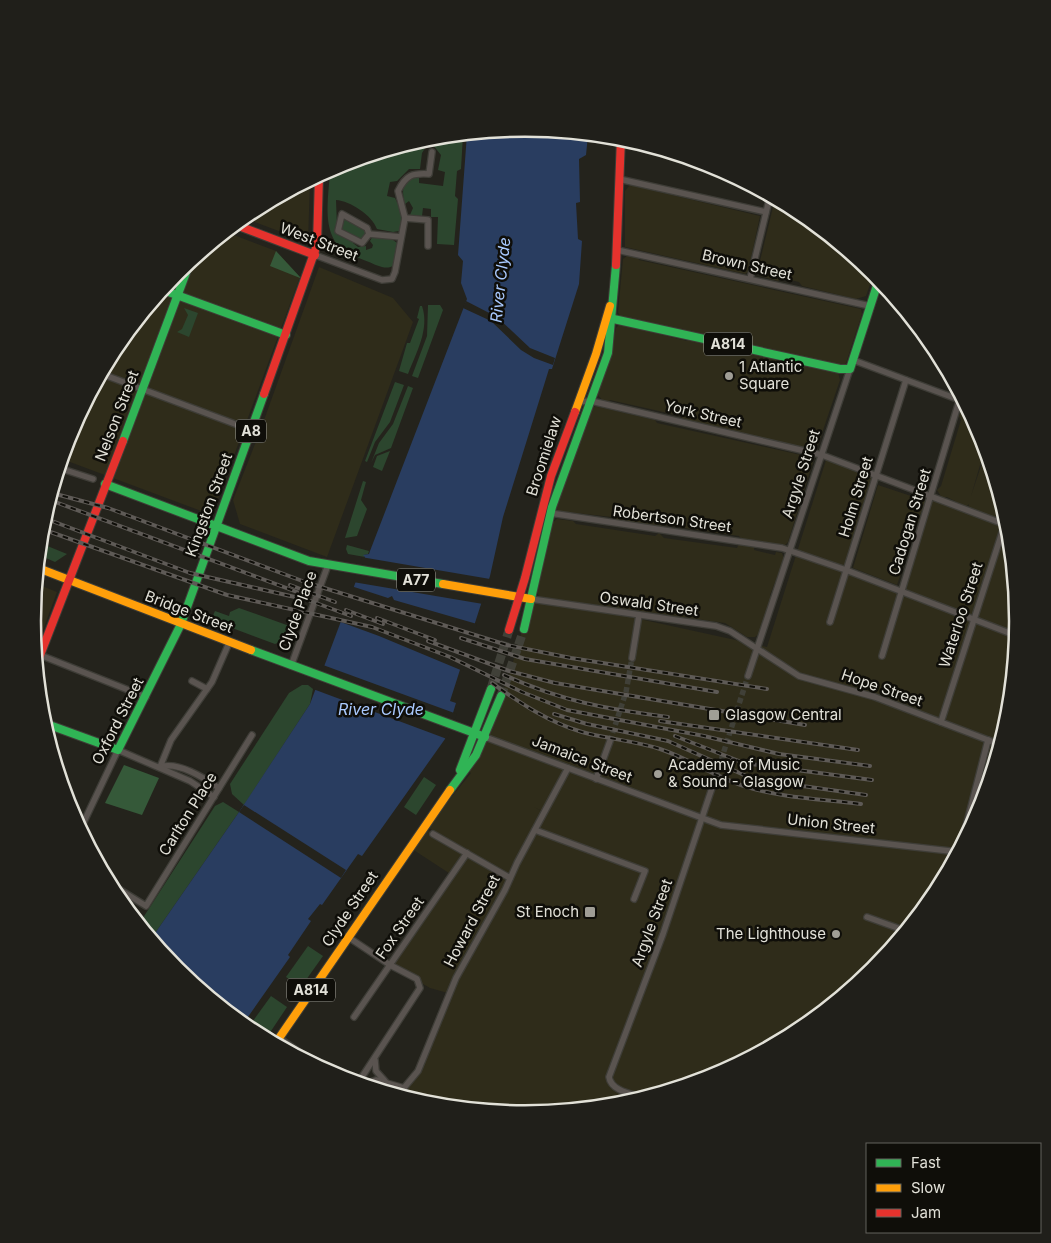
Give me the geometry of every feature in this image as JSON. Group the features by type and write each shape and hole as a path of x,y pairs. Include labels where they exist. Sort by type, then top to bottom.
{"main road":[{"name":"Broomielaw","path":"524,628 550,514 606,360 617,250 621,147"},
{"name":"A8","path":"315,255 319,184"},
{"name":"West Street","path":"244,227 315,255"},
{"name":"Kingston Street","path":"181,624 315,255"},
{"name":"Nelson Street","path":"42,650 70,581 184,278"},
{"name":"Argyle Street","path":"850,369 876,288"},
{"path":"170,292 286,335"},
{"name":"Broomielaw","path":"509,630 544,496 577,402 610,318"},
{"name":"A814","path":"610,318 831,367 850,369"},
{"name":"A77","path":"105,484 309,561 531,599"},
{"name":"Bridge Street","path":"44,570 295,668 454,726"},
{"name":"Oxford Street","path":"118,750 181,624"},
{"name":"A814","path":"474,734 490,689"},
{"path":"484,737 501,696"},
{"path":"53,726 118,750"},
{"name":"Jamaica Street","path":"454,726 484,737"},
{"name":"Clyde Street","path":"449,790 468,753 474,734"},
{"name":"Clyde Street","path":"279,1038 449,790 466,770 476,755 484,737"}],"street":[{"path":"369,234 400,237 406,218 398,191 405,178 414,173 429,174 432,152"},
{"path":"620,179 766,212"},
{"path":"750,279 768,202"},
{"path":"342,214 367,228 369,234 362,243 338,231 342,214"},
{"path":"406,218 428,220 428,246"},
{"name":"West Street","path":"315,255 382,280 392,279 395,272 400,237"},
{"name":"Brown Street","path":"617,250 870,306"},
{"path":"853,360 954,396"},
{"name":"Argyle Street","path":"748,676 850,369"},
{"path":"108,376 251,430"},
{"name":"Holm Street","path":"830,622 906,380"},
{"name":"York Street","path":"577,402 591,401 822,455 999,522"},
{"name":"Cadogan Street","path":"882,656 930,495 960,406"},
{"path":"66,470 93,479"},
{"name":"Robertson Street","path":"550,514 791,551 846,570 1010,633"},
{"name":"Waterloo Street","path":"941,722 973,620 1002,538"},
{"name":"Clyde Place","path":"295,668 332,566"},
{"name":"Oswald Street","path":"531,599 716,626 730,631 758,650"},
{"path":"632,658 639,615"},
{"path":"160,767 171,740 207,689 229,642"},
{"name":"Hope Street","path":"758,650 799,676 875,697 994,742"},
{"path":"43,661 146,697"},
{"path":"192,681 207,689"},
{"name":"Carlton Place","path":"124,892 146,906 252,735"},
{"name":"Jamaica Street","path":"484,737 700,819"},
{"path":"596,778 610,740"},
{"path":"967,820 988,740"},
{"path":"118,750 160,767 165,772 190,781 214,797"},
{"name":"Oxford Street","path":"84,821 118,750"},
{"path":"160,767 167,765 203,777 219,788"},
{"name":"Howard Street","path":"404,1088 418,1071 456,978 505,890 568,768"},
{"name":"Argyle Street","path":"631,1093 616,1088 611,1084 609,1077 666,926 700,819 716,776"},
{"name":"Union Street","path":"700,819 722,825 952,850"},
{"path":"535,830 645,872 634,899"},
{"path":"433,834 510,878"},
{"name":"Fox Street","path":"354,1017 467,853"},
{"path":"867,917 900,929"},
{"path":"348,937 390,965 417,979 420,992 363,1077"},
{"path":"376,1058 376,1071 385,1081"},
{"path":"373,1081 385,1081 404,1088"}],"shaded area":[{"path":"630,185 760,216 748,272 745,274 625,247 625,191"},
{"path":"310,188 308,242 253,221"},
{"path":"773,205 820,237 845,257 871,282 866,296 856,299 802,286 799,282 782,278 778,281 760,276 758,269"},
{"path":"234,235 276,251 300,277 212,515 69,461 91,407 106,379 141,327 183,279 206,257"},
{"path":"628,255 638,257 639,260 861,309 862,314 846,363 843,366 620,317 618,312 623,259"},
{"path":"319,267 393,298 413,322 327,557 240,524 233,500 259,434"},
{"path":"620,324 687,341 690,339 838,372 840,380 818,445 809,449 684,420 681,416 610,400 608,403 603,401 598,392 611,352 616,328"},
{"path":"595,406 655,420 657,423 810,457 813,462 788,542 785,545 771,545 742,540 739,536 664,525 661,527 614,520 612,517 558,511 556,508 591,410"},
{"path":"961,409 982,460 971,496 982,462 993,496 1006,558 1010,621 1006,685 993,747 984,777 960,836 928,891 890,941 845,986 795,1024 768,1041 711,1069 651,1089 589,1102 526,1106 462,1102 379,1083 404,1088 415,1075 448,993 430,988 390,965 452,875 409,847 423,827 510,877 544,812 534,807 543,812 508,875 427,827 471,773 466,770 480,748 509,676 531,599 589,608 767,647 827,457 876,475 846,570 902,592 930,495 968,509 969,504 966,507 947,497 942,498 937,490 941,486 961,420 959,416"},
{"path":"878,485 914,497 918,496 925,501 897,585 853,568"},
{"path":"557,519 573,521 576,524 655,536 659,533 664,538 737,548 739,544 754,547 754,550 775,555 776,552 782,553 784,559 770,595 771,599 760,633 755,637 747,637 725,623 539,597 537,591 551,524"},
{"path":"42,586 57,592 43,630 41,629 41,621"}],"green space":[{"path":"463,141 461,169 457,171 455,196 458,199 454,245 437,244 438,217 431,217 431,209 423,208 422,216 410,215 413,208 409,201 405,204 404,199 403,189 409,178 419,177 419,183 443,186 445,172 438,170 441,155 434,146"},
{"path":"425,148 422,153 420,169 409,169 397,181 390,182 387,196 395,198 403,215 399,231 393,232 377,229 366,214 348,203 336,200 337,227 348,214 370,230 362,242 355,238 353,243 358,247 366,246 366,250 372,248 373,245 370,241 374,234 388,236 397,243 394,265 391,267 378,266 344,251 336,243 329,224 329,179 370,163"},
{"path":"276,251 300,277 300,278 270,266"},
{"path":"428,305 440,305 443,310 418,378 412,376 427,336"},
{"path":"420,306 422,306 424,315 423,332 408,374 399,371 407,343 410,343 419,319 417,318"},
{"path":"184,308 198,313 189,337 177,332 182,329 188,315"},
{"path":"395,382 404,385 390,422 375,442 367,462 365,461"},
{"path":"408,386 413,388 391,448 375,455 371,463 379,443 393,424"},
{"path":"390,451 382,471 373,467 377,456"},
{"path":"363,481 366,482 361,500 367,509 357,536 345,538"},
{"path":"347,545 369,551 368,554 364,555 365,557 348,554"},
{"path":"47,546 67,554 55,562 45,558"},
{"path":"239,608 295,628 292,637 275,644 211,620 215,611 229,616 230,612"},
{"path":"302,685 308,685 313,689 310,704 244,805 232,794 230,784 289,693"},
{"path":"124,765 159,778 142,815 105,803"},
{"path":"424,777 436,785 416,815 404,807"},
{"path":"223,802 239,812 155,933 143,918 215,806"},
{"path":"308,946 323,956 301,987 286,977"},
{"path":"271,996 287,1007 270,1033 253,1022"}],"water":[{"name":"River Clyde","path":"526,137 587,141 586,155 579,159 580,202 576,203 578,239 582,241 579,284 552,369 549,369 503,517 490,576 450,701 456,703 445,739 362,856 358,854 322,905 320,904 308,919 311,921 288,955 290,957 247,1018 206,986 155,933 239,812 310,704 365,557 363,555 369,554 467,299 461,283 463,261 458,255 467,141"}],"pier":[{"path":"466,301 497,317 530,348 555,358 553,365 534,358 521,350 491,321 463,308"},
{"path":"361,557 490,579 483,604 353,582"},
{"path":"351,586 388,598 392,596 394,600 477,624 463,671 338,621"},
{"path":"323,665 457,714 447,739 313,689"},
{"path":"244,805 346,870 341,878 239,812"}],"tunnel":[{"path":"501,696 524,629"},
{"path":"491,689 509,630"},
{"path":"610,741 626,692 632,658"},
{"path":"716,776 748,676"}],"railway":[{"path":"58,495 108,508 305,582 507,645 571,658 767,689"},
{"path":"57,502 297,592"},
{"path":"52,521 190,573 308,600 351,616"},
{"path":"50,532 227,595 372,627 450,657 522,692 567,710 704,736 779,754 870,766"},
{"path":"290,585 335,602"},
{"path":"346,610 383,624"},
{"path":"377,618 435,640"},
{"path":"461,638 525,659 717,692"},
{"path":"428,641 509,671 555,683 805,725"},
{"path":"504,675 525,684 584,703 668,717"},
{"path":"492,683 535,711 570,728 660,749 744,786 787,796 861,804"},
{"path":"554,714 587,724 668,741 753,779 866,795"},
{"path":"660,721 858,750"},
{"path":"675,736 744,763 872,780"}],"traffic: fast":[{"path":"524,629 552,507 608,353 616,265"},
{"path":"123,441 184,278"},
{"path":"609,318 840,369 850,369 876,288"},
{"path":"170,293 286,335"},
{"path":"53,726 118,750 181,624 264,394"},
{"path":"105,484 309,561 443,584"},
{"path":"251,650 485,737"},
{"path":"460,770 491,689"},
{"path":"450,790 476,755 501,696"}],"traffic: slow":[{"path":"575,412 596,354 610,306"},
{"path":"44,570 251,650"},
{"path":"443,584 531,599"},
{"path":"279,1038 450,790"}],"traffic: jam":[{"path":"616,265 621,147"},
{"path":"264,394 317,245 319,184"},
{"path":"244,228 315,255"},
{"path":"509,630 525,578 551,476 575,412"},
{"path":"42,650 123,441"}],"place":[{"name":"1 Atlantic Square","path":"729,376"},
{"name":"Glasgow Central","path":"714,715"},
{"name":"Academy of Music & Sound - Glasgow","path":"658,774"},
{"name":"St Enoch","path":"590,912"},
{"name":"The Lighthouse","path":"836,934"}]}
